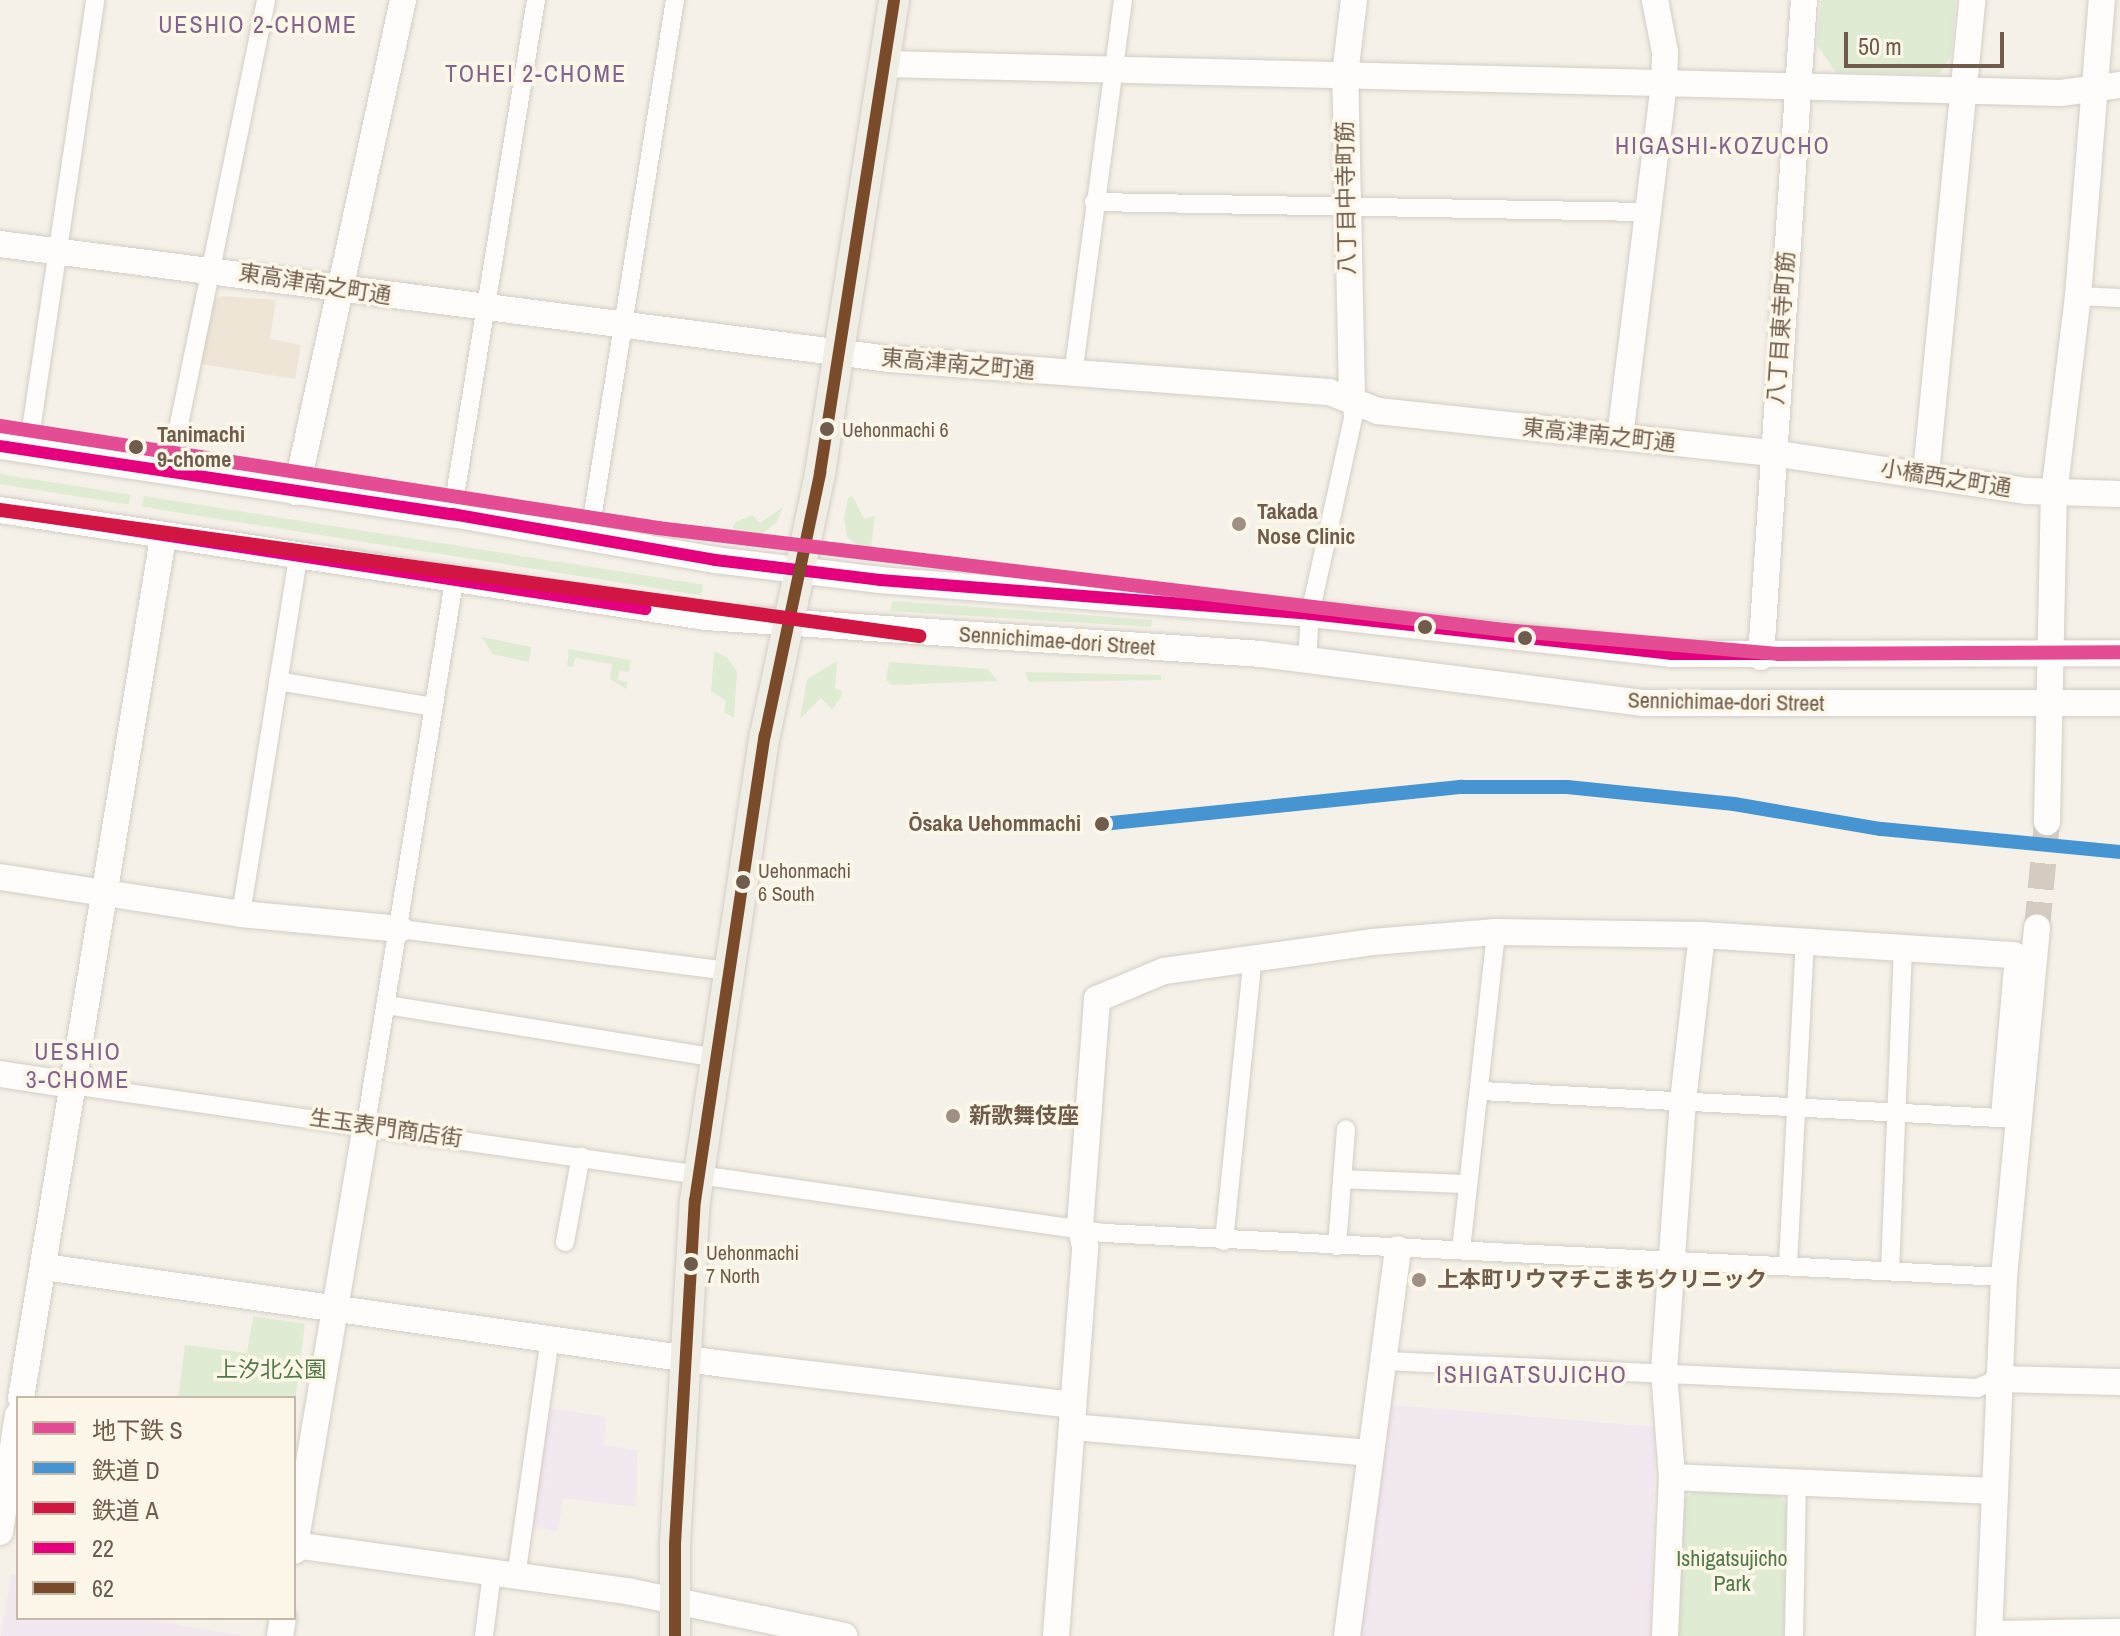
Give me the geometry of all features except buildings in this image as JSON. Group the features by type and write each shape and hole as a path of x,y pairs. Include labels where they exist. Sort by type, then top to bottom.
{"main road":[{"path":"675,1636 685,1357 701,1173 727,971 800,568 894,0"}],"street":[{"path":"28,450 95,0"},
{"path":"169,473 207,268 266,0"},
{"path":"296,492 403,0"},
{"path":"452,514 536,0"},
{"path":"589,538 675,0"},
{"path":"1073,375 1123,0"},
{"name":"八丁目中寺町筋","path":"1352,397 1345,208 1345,75 1354,0"},
{"path":"1620,437 1645,212 1664,83 1665,52 1655,0"},
{"name":"八丁目東寺町筋","path":"1761,657 1804,0"},
{"path":"1926,473 1972,0"},
{"path":"2047,822 2054,494 2108,86 2102,0"},
{"path":"885,64 1112,73 1345,75 1798,89 2061,93 2108,86"},
{"path":"1094,202 1645,212"},
{"name":"東高津南之町通","path":"0,244 207,268 338,289 837,351 1073,375 1352,397 1378,411 1772,453"},
{"path":"2078,296 2120,298"},
{"path":"1307,660 1310,614 1353,418 1352,397"},
{"name":"Sennichimae-dori Street","path":"0,446 452,514 715,560 880,580 1310,614 1671,654 1761,657 2120,653"},
{"name":"小橋西之町通","path":"1772,453 2054,494 2120,494"},
{"name":"Sennichimae-dori Street","path":"0,510 454,582 788,623 1307,660 1685,706 2120,703"},
{"path":"21,1396 163,537"},
{"path":"241,914 298,558"},
{"path":"296,1535 400,929 454,582"},
{"path":"278,681 433,707"},
{"path":"0,877 241,914 400,929 727,971"},
{"path":"2009,1118 2037,928"},
{"path":"1461,1250 1482,1091 1496,932"},
{"path":"1056,1636 1085,1246 1080,1226 1097,999 1164,971 1253,956 1496,932 1702,935 1903,951 2014,955 1989,1633 2120,1628"},
{"path":"1665,1636 1672,1477 1664,1371 1683,1101 1702,935"},
{"path":"1788,1264 1805,943"},
{"path":"1890,1271 1903,951"},
{"path":"1224,1241 1253,956"},
{"path":"387,1005 717,1058"},
{"path":"0,1074 72,1085"},
{"name":"生玉表門商店街","path":"72,1085 1080,1226 1104,1233 1398,1249 1670,1258 2004,1277"},
{"path":"1482,1091 2009,1118"},
{"path":"1337,1246 1346,1129"},
{"path":"565,1242 581,1156"},
{"path":"1342,1179 1468,1184"},
{"path":"1347,1636 1398,1249"},
{"path":"44,1267 685,1357 1073,1416 1370,1453"},
{"path":"484,1636 504,1575 550,1338"},
{"path":"1385,1361 1664,1371 1977,1388 1998,1379 2120,1382"},
{"path":"0,1532 16,1429"},
{"path":"1672,1477 1994,1491"},
{"path":"1794,1636 1797,1482"},
{"path":"296,1547 675,1601 844,1636"}],"shaded area":[{"path":"222,296 276,300 270,339 301,345 295,379 201,364 211,302"},
{"path":"1391,1405 1655,1427 1651,1636 1361,1636"},
{"path":"549,1408 607,1417 603,1445 637,1450 636,1507 563,1498 558,1531 532,1527"},
{"path":"11,1574 16,1575 16,1620 147,1620 245,1636 1,1636"}],"green space":[{"path":"1821,0 1956,0 1951,57 1939,74 1836,73 1817,45"},
{"path":"0,474 130,495 129,505 0,484"},
{"path":"144,496 703,585 701,595 142,507"},
{"path":"853,497 864,519 875,516 870,556 847,537 844,519 848,498"},
{"path":"783,507 777,522 762,534 731,533 735,522 752,515 760,523"},
{"path":"892,601 1152,620 1151,627 891,611"},
{"path":"482,637 531,647 529,662 492,654"},
{"path":"569,649 631,660 629,672 619,671 618,680 628,682 626,689 610,679 612,664 575,658 573,667 567,666"},
{"path":"714,651 727,657 737,672 734,718 724,712 726,701 711,691"},
{"path":"837,661 835,689 842,691 841,697 832,710 821,698 800,719 807,679"},
{"path":"889,662 988,669 998,681 892,685 886,680"},
{"path":"1025,672 1161,675 1161,680 1029,682"},
{"name":"上汐北公園","path":"253,1316 305,1324 296,1396 178,1396 185,1345 247,1353"},
{"name":"Ishigatsujicho Park","path":"1698,1488 1778,1493 1787,1506 1784,1636 1677,1636 1682,1501"}],"tunnel":[{"path":"2037,928 2047,822"}],"metro line":[{"name":"S","path":"0,426 658,528 1505,630 1778,654 2120,652"}],"rail line":[{"name":"A","path":"0,510 919,636"},
{"name":"D","path":"1102,824 1462,787 1567,787 1734,804 1881,829 2120,852"}],"transit line":[{"name":"62","path":"675,1636 675,1544 695,1201 765,735 820,473 894,0"},
{"name":"22","path":"0,446 452,514 715,560 880,580 1310,614 1671,654 2120,653"},
{"name":"22","path":"0,510 645,609"}],"place":[{"name":"Uehonmachi 6","path":"827,429"},
{"name":"Tanimachi 9-chome","path":"136,447"},
{"name":"Takada Nose Clinic","path":"1239,524"},
{"name":"Ōsaka Uehommachi","path":"1102,824"},
{"name":"Uehonmachi 6 South","path":"743,882"},
{"name":"新歌舞伎座","path":"953,1116"},
{"name":"Uehonmachi 7 North","path":"691,1264"},
{"name":"上本町リウマチこまちクリニック","path":"1419,1280"}],"district":[{"name":"UESHIO 2-CHOME","path":"258,25"},
{"name":"TOHEI 2-CHOME","path":"536,74"},
{"name":"HIGASHI-KOZUCHO","path":"1723,146"},
{"name":"UESHIO 3-CHOME","path":"78,1066"},
{"name":"ISHIGATSUJICHO","path":"1532,1375"}]}
